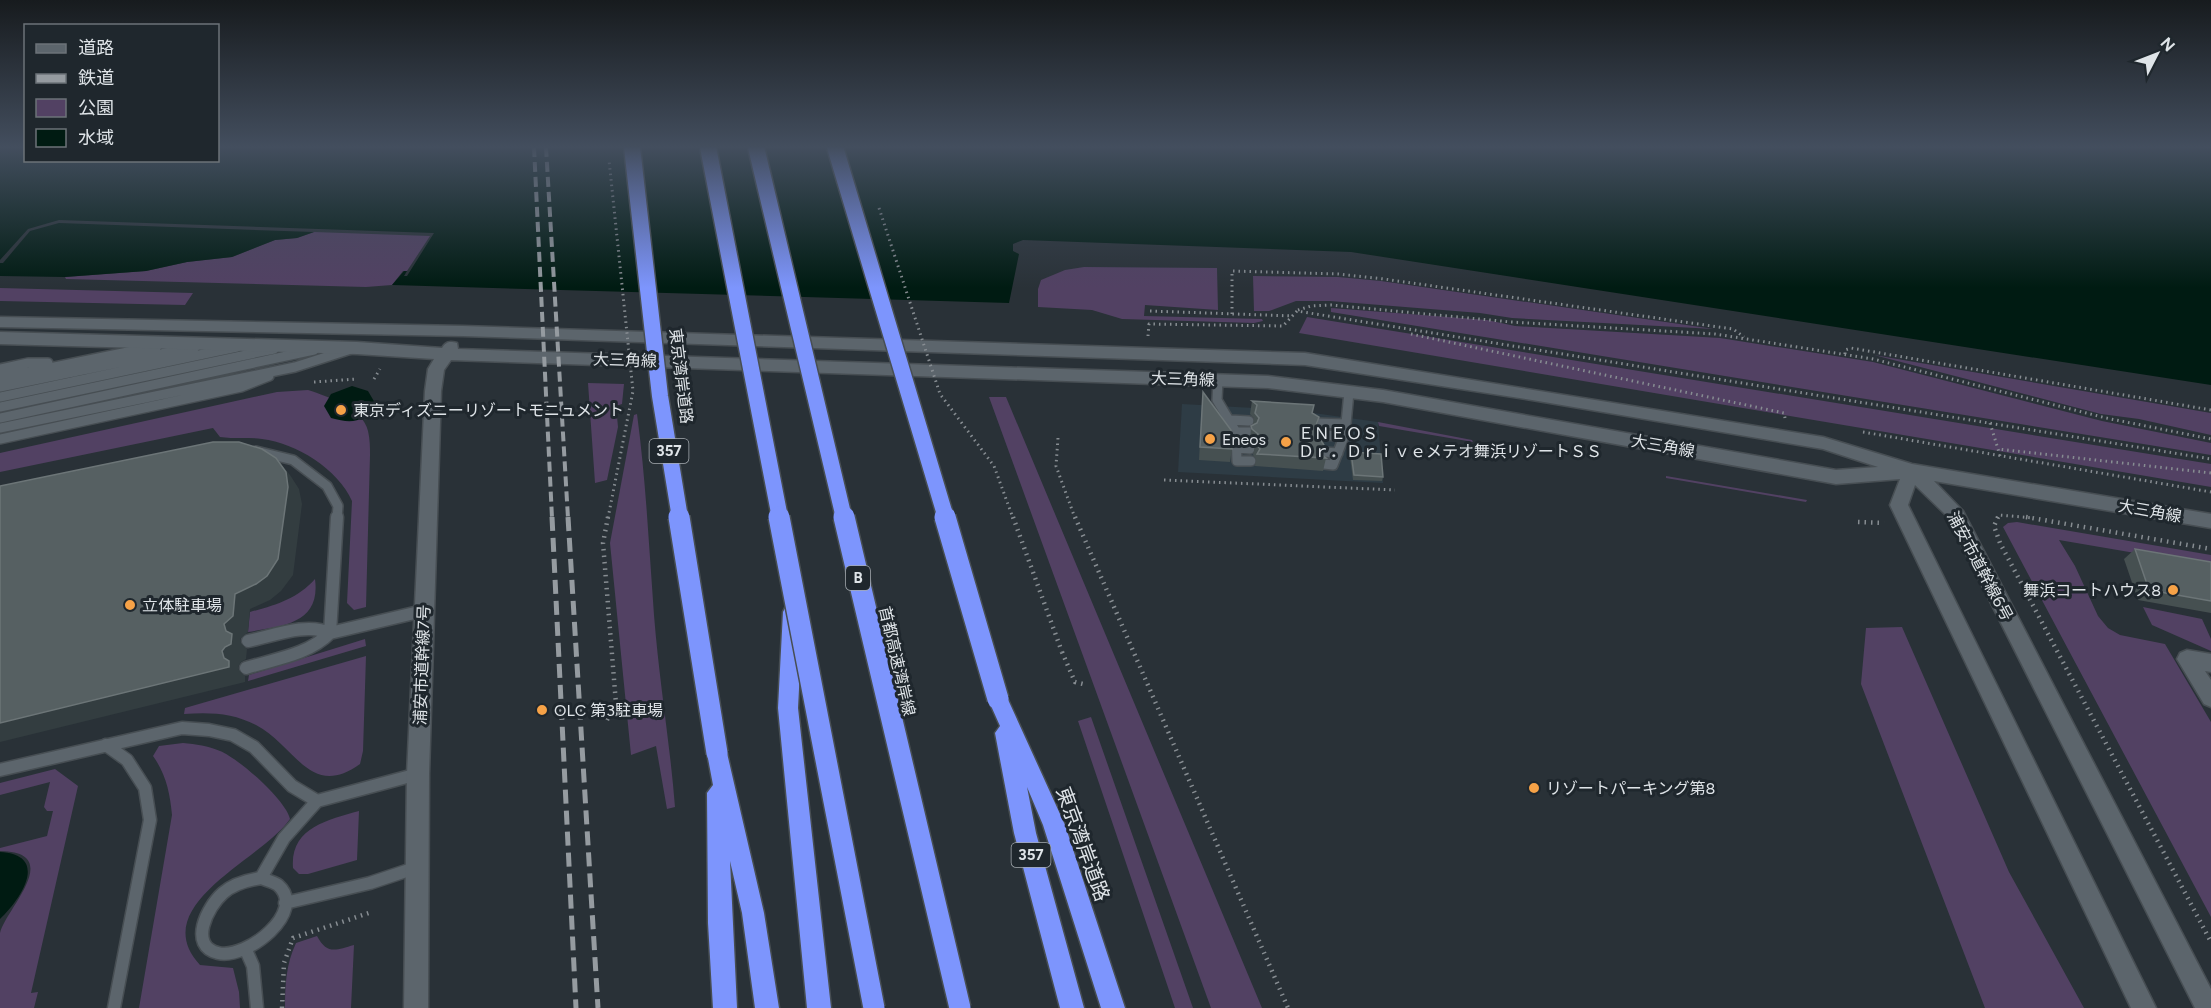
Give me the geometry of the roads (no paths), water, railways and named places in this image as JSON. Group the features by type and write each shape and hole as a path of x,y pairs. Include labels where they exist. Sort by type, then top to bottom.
{"highway":[{"name":"東京湾岸道路","path":"637,194 660,396 717,753 753,913 767,1008"},
{"path":"717,194 874,1008"},
{"name":"首都高速湾岸線","path":"767,194 960,1008"},
{"name":"東京湾岸道路","path":"849,194 998,699 1026,833 1072,1008"},
{"path":"794,588 788,708 800,842 819,1008"},
{"name":"東京湾岸道路","path":"998,699 1054,825 1113,1008"},
{"name":"東京湾岸道路","path":"717,753 720,923 725,1008"}],"street":[{"name":"大三角線","path":"0,322 462,331 1305,359 1520,392 1823,443 1912,471 2211,521"},
{"name":"浦安市道幹線7号","path":"416,1008 418,774 433,391 436,369 462,331"},
{"name":"大三角線","path":"0,338 252,344 446,354 1268,382 1349,392 1836,477 1912,471"},
{"path":"1912,471 1899,505 2144,1008"},
{"name":"浦安市道幹線6号","path":"1912,471 1954,511 2208,1008"},
{"path":"2211,663 2187,659 2211,698"}],"lane":[{"path":"0,378 169,343"},
{"path":"0,387 210,344"},
{"path":"0,397 252,344"},
{"path":"0,407 286,346"},
{"path":"0,417 328,347"},
{"path":"0,439 241,387 357,348"},
{"path":"0,369 28,363 69,363"},
{"path":"0,428 295,367"},
{"path":"1218,380 1217,400 1231,420 1236,432 1237,461 1251,461"},
{"path":"1324,464 1334,465 1344,436 1349,392"},
{"path":"1231,420 1249,421"},
{"path":"1316,423 1346,424"},
{"path":"1236,432 1250,432"},
{"path":"1320,435 1344,436"},
{"path":"1237,448 1250,449"},
{"path":"243,450 273,454 293,460 327,486 338,506 330,633 324,642 246,668"},
{"path":"1324,452 1338,453"},
{"path":"330,633 423,610"},
{"path":"248,641 313,628 325,629 330,633"},
{"path":"0,770 182,728 210,728 234,735 255,749 273,764 293,790 317,801"},
{"path":"106,745 127,760 145,788 150,820 114,1008"},
{"path":"261,878 284,838 317,801 418,774"},
{"path":"285,903 370,884 418,867"},
{"path":"261,878 279,885 284,892 283,913 273,930 258,944 246,950 219,954 208,949 202,941 201,930 211,905 222,894 241,883 261,878"},
{"path":"246,950 253,966 257,1008"}],"water":[{"path":"0,194 2211,194 2211,385 1351,252 1023,240 1013,244 1013,251 1019,254 1009,303 392,285 404,271 407,271 404,276 407,276 434,233 59,220 28,229 0,260"},
{"path":"59,223 314,232 297,238 275,240 232,257 187,262 146,271 65,277 0,276 0,263 3,263 30,231"},
{"path":"0,852 15,855 24,861 28,870 27,880 16,901 0,919"}],"waterway":[{"path":"347,406 352,403"}],"railway":[{"path":"536,194 552,518"},
{"path":"549,194 568,518"},
{"path":"552,517 576,1008"},
{"path":"568,517 598,1008"}],"place":[{"name":"東京ディズニーリゾートモニュメント","path":"341,410"},
{"name":"Eneos","path":"1210,439"},
{"name":"ＥＮＥＯＳ Ｄｒ．Ｄｒｉｖｅメテオ舞浜リゾートＳＳ","path":"1286,442"},
{"name":"舞浜コートハウス8","path":"2173,590"},
{"name":"立体駐車場","path":"130,605"},
{"name":"OLC 第3駐車場","path":"542,710"},
{"name":"リゾートパーキング第8","path":"1534,788"}]}
